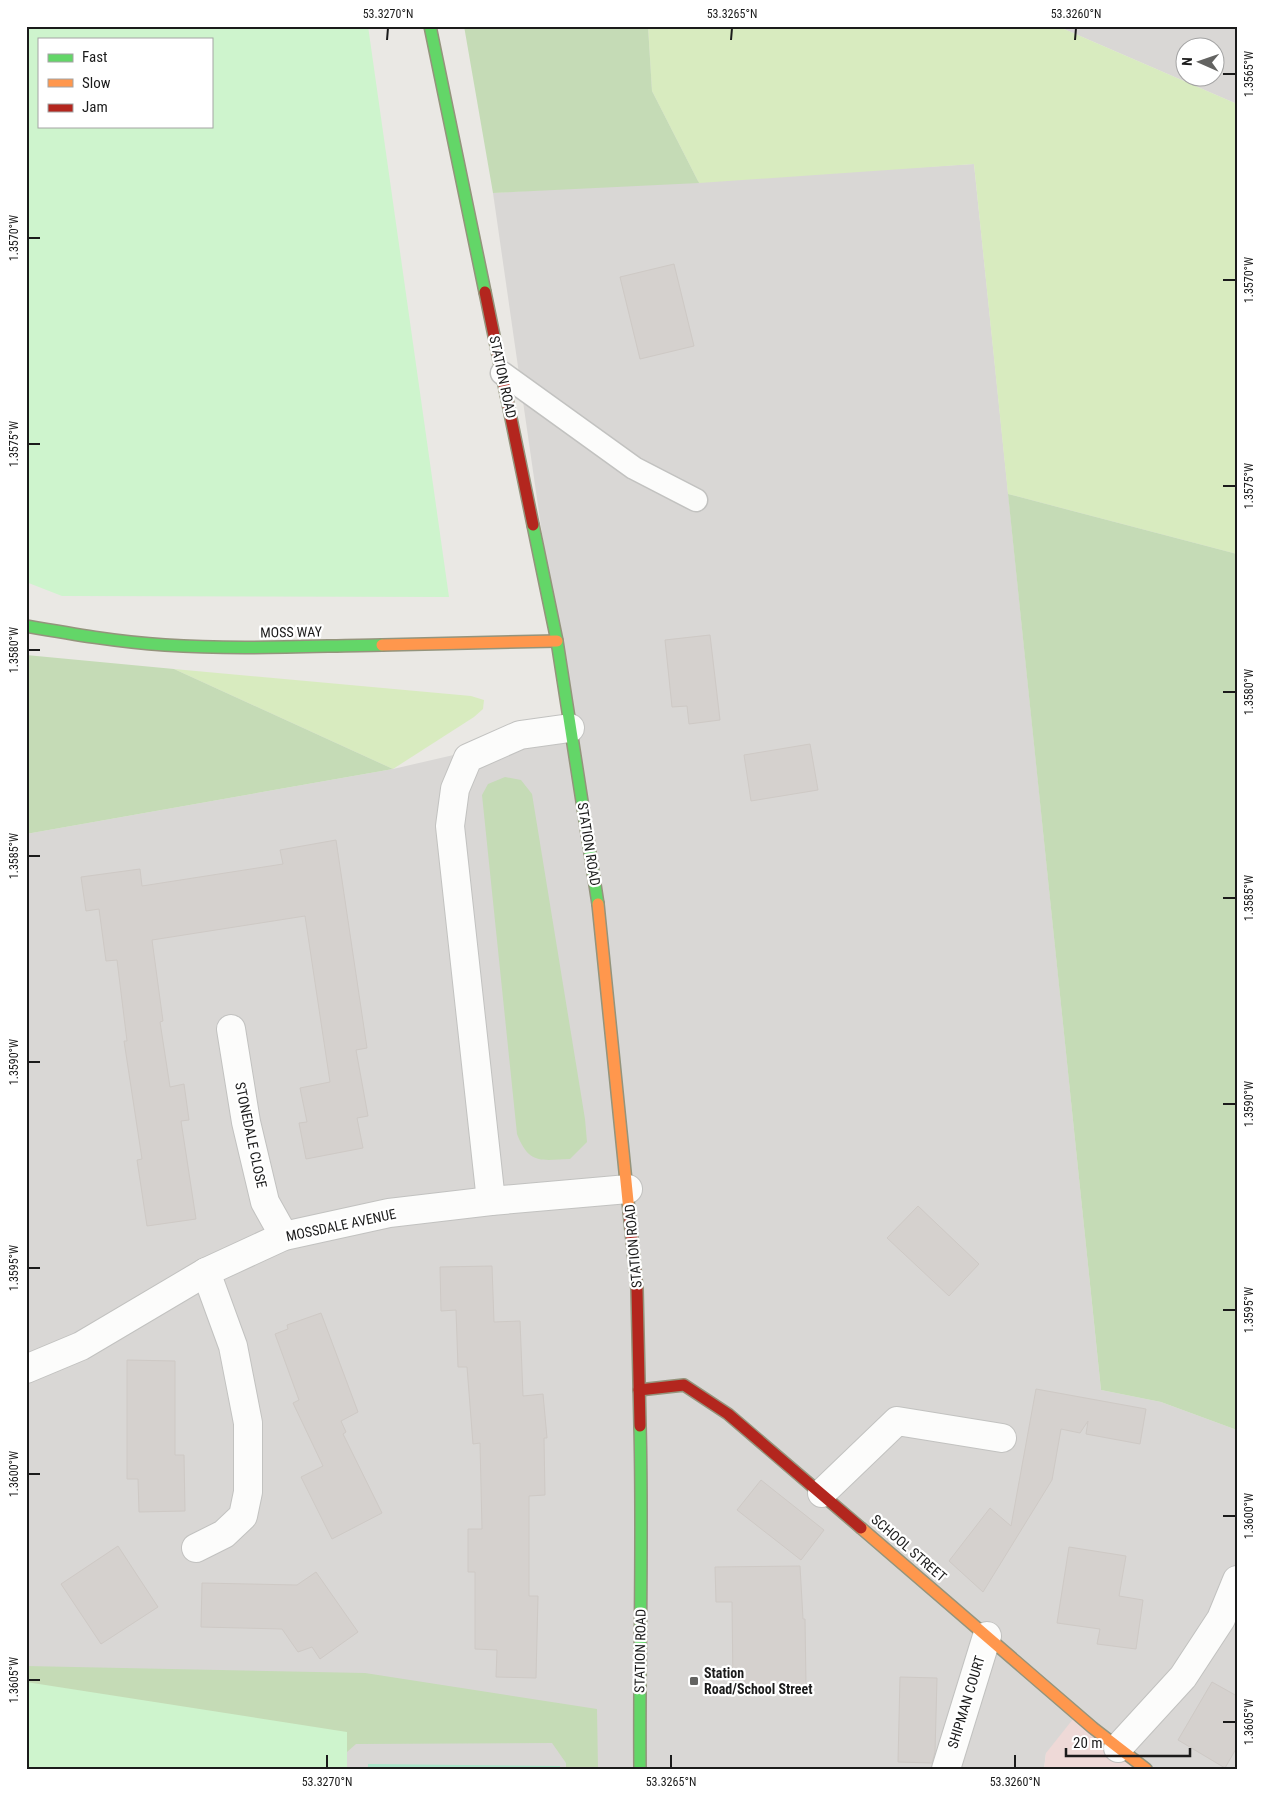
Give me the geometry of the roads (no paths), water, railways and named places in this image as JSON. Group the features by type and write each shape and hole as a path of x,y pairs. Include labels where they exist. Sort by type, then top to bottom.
{"main road":[{"name":"STATION ROAD","path":"430,26 557,641 600,915 637,1289 643,1529 639,1662 640,1769"},
{"name":"MOSS WAY","path":"26,626 156,644 232,648 557,641"},
{"name":"SCHOOL STREET","path":"639,1390 684,1385 728,1414 1132,1761"}],"street":[{"path":"491,1201 450,826 454,789 468,758 520,735 570,728"},
{"name":"STONEDALE CLOSE","path":"231,1029 246,1122 265,1202 284,1236"},
{"name":"MOSSDALE AVENUE","path":"26,1369 81,1346 206,1272 284,1236 390,1214 491,1201 628,1189"},
{"path":"196,1548 224,1534 243,1516 248,1492 248,1423 233,1346 206,1272"},
{"path":"822,1493 897,1421 1002,1438"},
{"path":"1132,1761 1183,1677 1229,1624 1237,1580"},
{"name":"SHIPMAN COURT","path":"946,1769 986,1636"}],"lane":[{"path":"502,373 634,468 696,500"}],"place":[{"name":"Station Road/School Street","path":"694,1681"}]}
